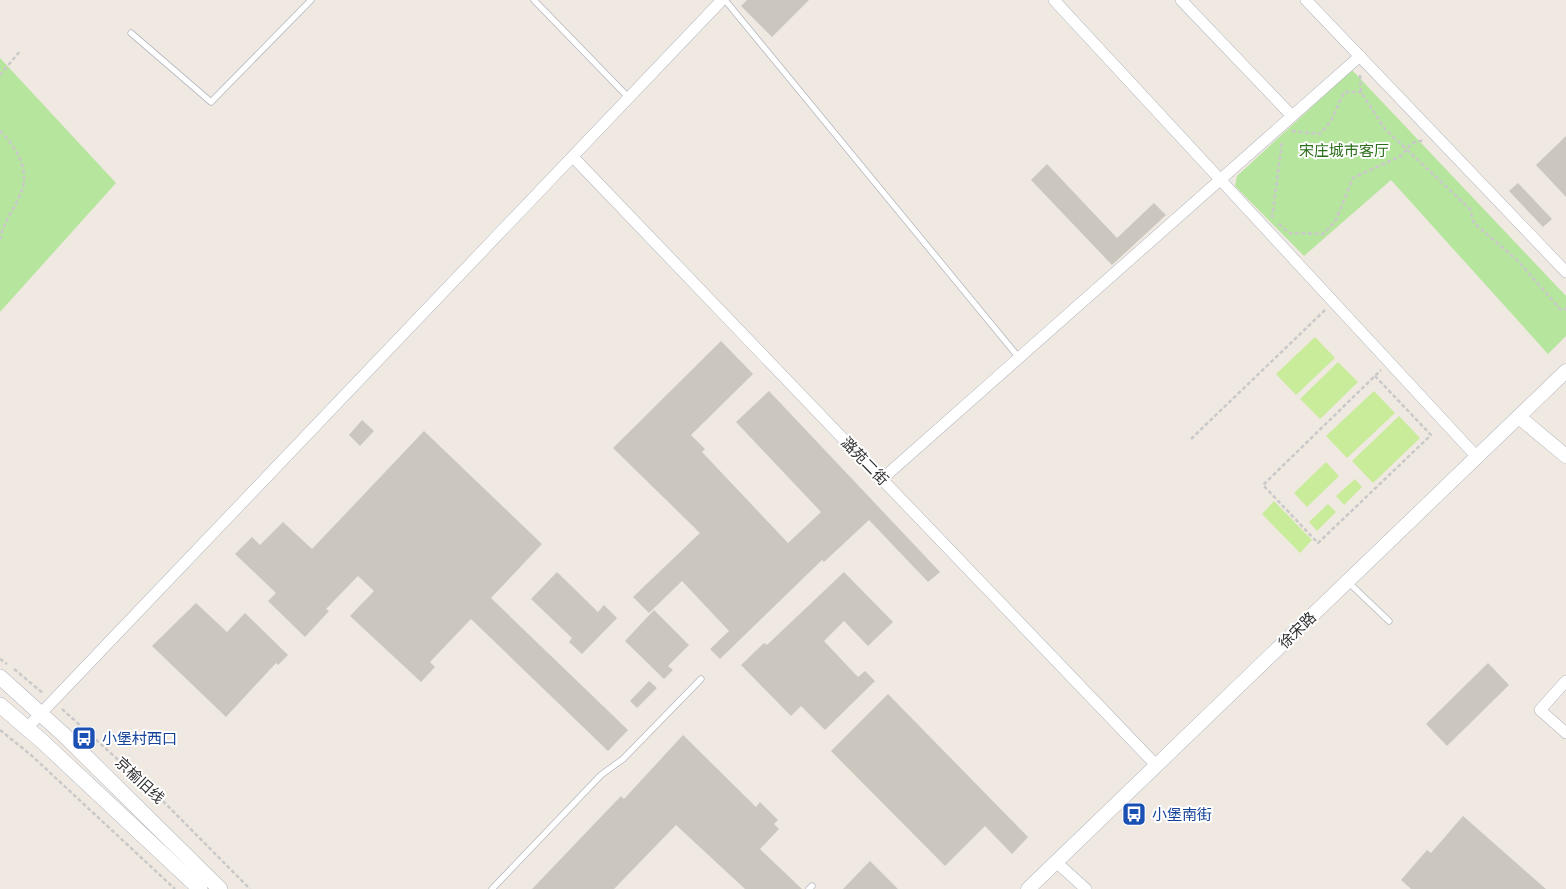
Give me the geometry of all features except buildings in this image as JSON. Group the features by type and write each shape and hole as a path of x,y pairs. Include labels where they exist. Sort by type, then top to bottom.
{"main road":[{"name":"京榆旧线","path":"0,677 42,714 220,889"},
{"path":"0,705 200,889"}],"street":[{"path":"27,728 723,0"},
{"path":"1054,0 1477,457"},
{"path":"1181,0 1292,116"},
{"path":"1306,0 1566,272"},
{"path":"882,479 1020,359 1219,179 1360,56"},
{"name":"潞苑二街","path":"573,157 1156,765"},
{"name":"徐宋路","path":"1028,889 1566,371"},
{"path":"1519,417 1566,456"},
{"path":"1566,681 1540,710 1566,733"},
{"path":"1056,862 1086,889"}],"lane":[{"path":"131,33 211,102 311,0"},
{"path":"534,0 629,98"},
{"path":"723,0 1020,359"},
{"path":"1348,581 1388,621"},
{"path":"492,889 601,776 623,758 701,679"}],"path":[{"path":"0,75 20,51"},
{"path":"1360,56 1361,92 1385,129 1470,209 1474,223 1518,261 1561,310 1566,309"},
{"path":"1282,125 1295,133 1320,134 1331,121 1344,92 1361,92"},
{"path":"1268,233 1272,218 1282,147 1282,125"},
{"path":"0,131 19,154 24,173 21,195 1,230 0,240"},
{"path":"1272,218 1289,233 1323,234 1334,222 1352,178 1401,156 1412,143 1438,137"},
{"path":"1191,440 1333,302"},
{"path":"1376,376 1431,436 1318,543 1263,485 1390,362"},
{"name":"京榆旧线","path":"0,659 52,701 157,795 250,889"},
{"path":"0,730 31,755 175,889"}],"green space":[{"path":"0,58 116,183 0,312"},
{"name":"宋庄城市客厅","path":"1352,70 1566,296 1566,336 1548,354 1391,180 1304,256 1235,186 1237,176"},
{"path":"1315,337 1335,358 1296,395 1276,374"},
{"path":"1338,362 1358,382 1320,419 1300,399"},
{"path":"1374,391 1395,413 1347,458 1326,436"},
{"path":"1399,416 1420,438 1373,483 1352,461"},
{"path":"1326,462 1339,476 1307,507 1294,493"},
{"path":"1355,479 1362,487 1344,505 1336,496"},
{"path":"1274,501 1312,540 1300,553 1262,514"},
{"path":"1328,504 1336,512 1317,531 1309,522"}],"place":[{"name":"小堡村西口","path":"84,738"},
{"name":"小堡南街","path":"1134,814"}]}
